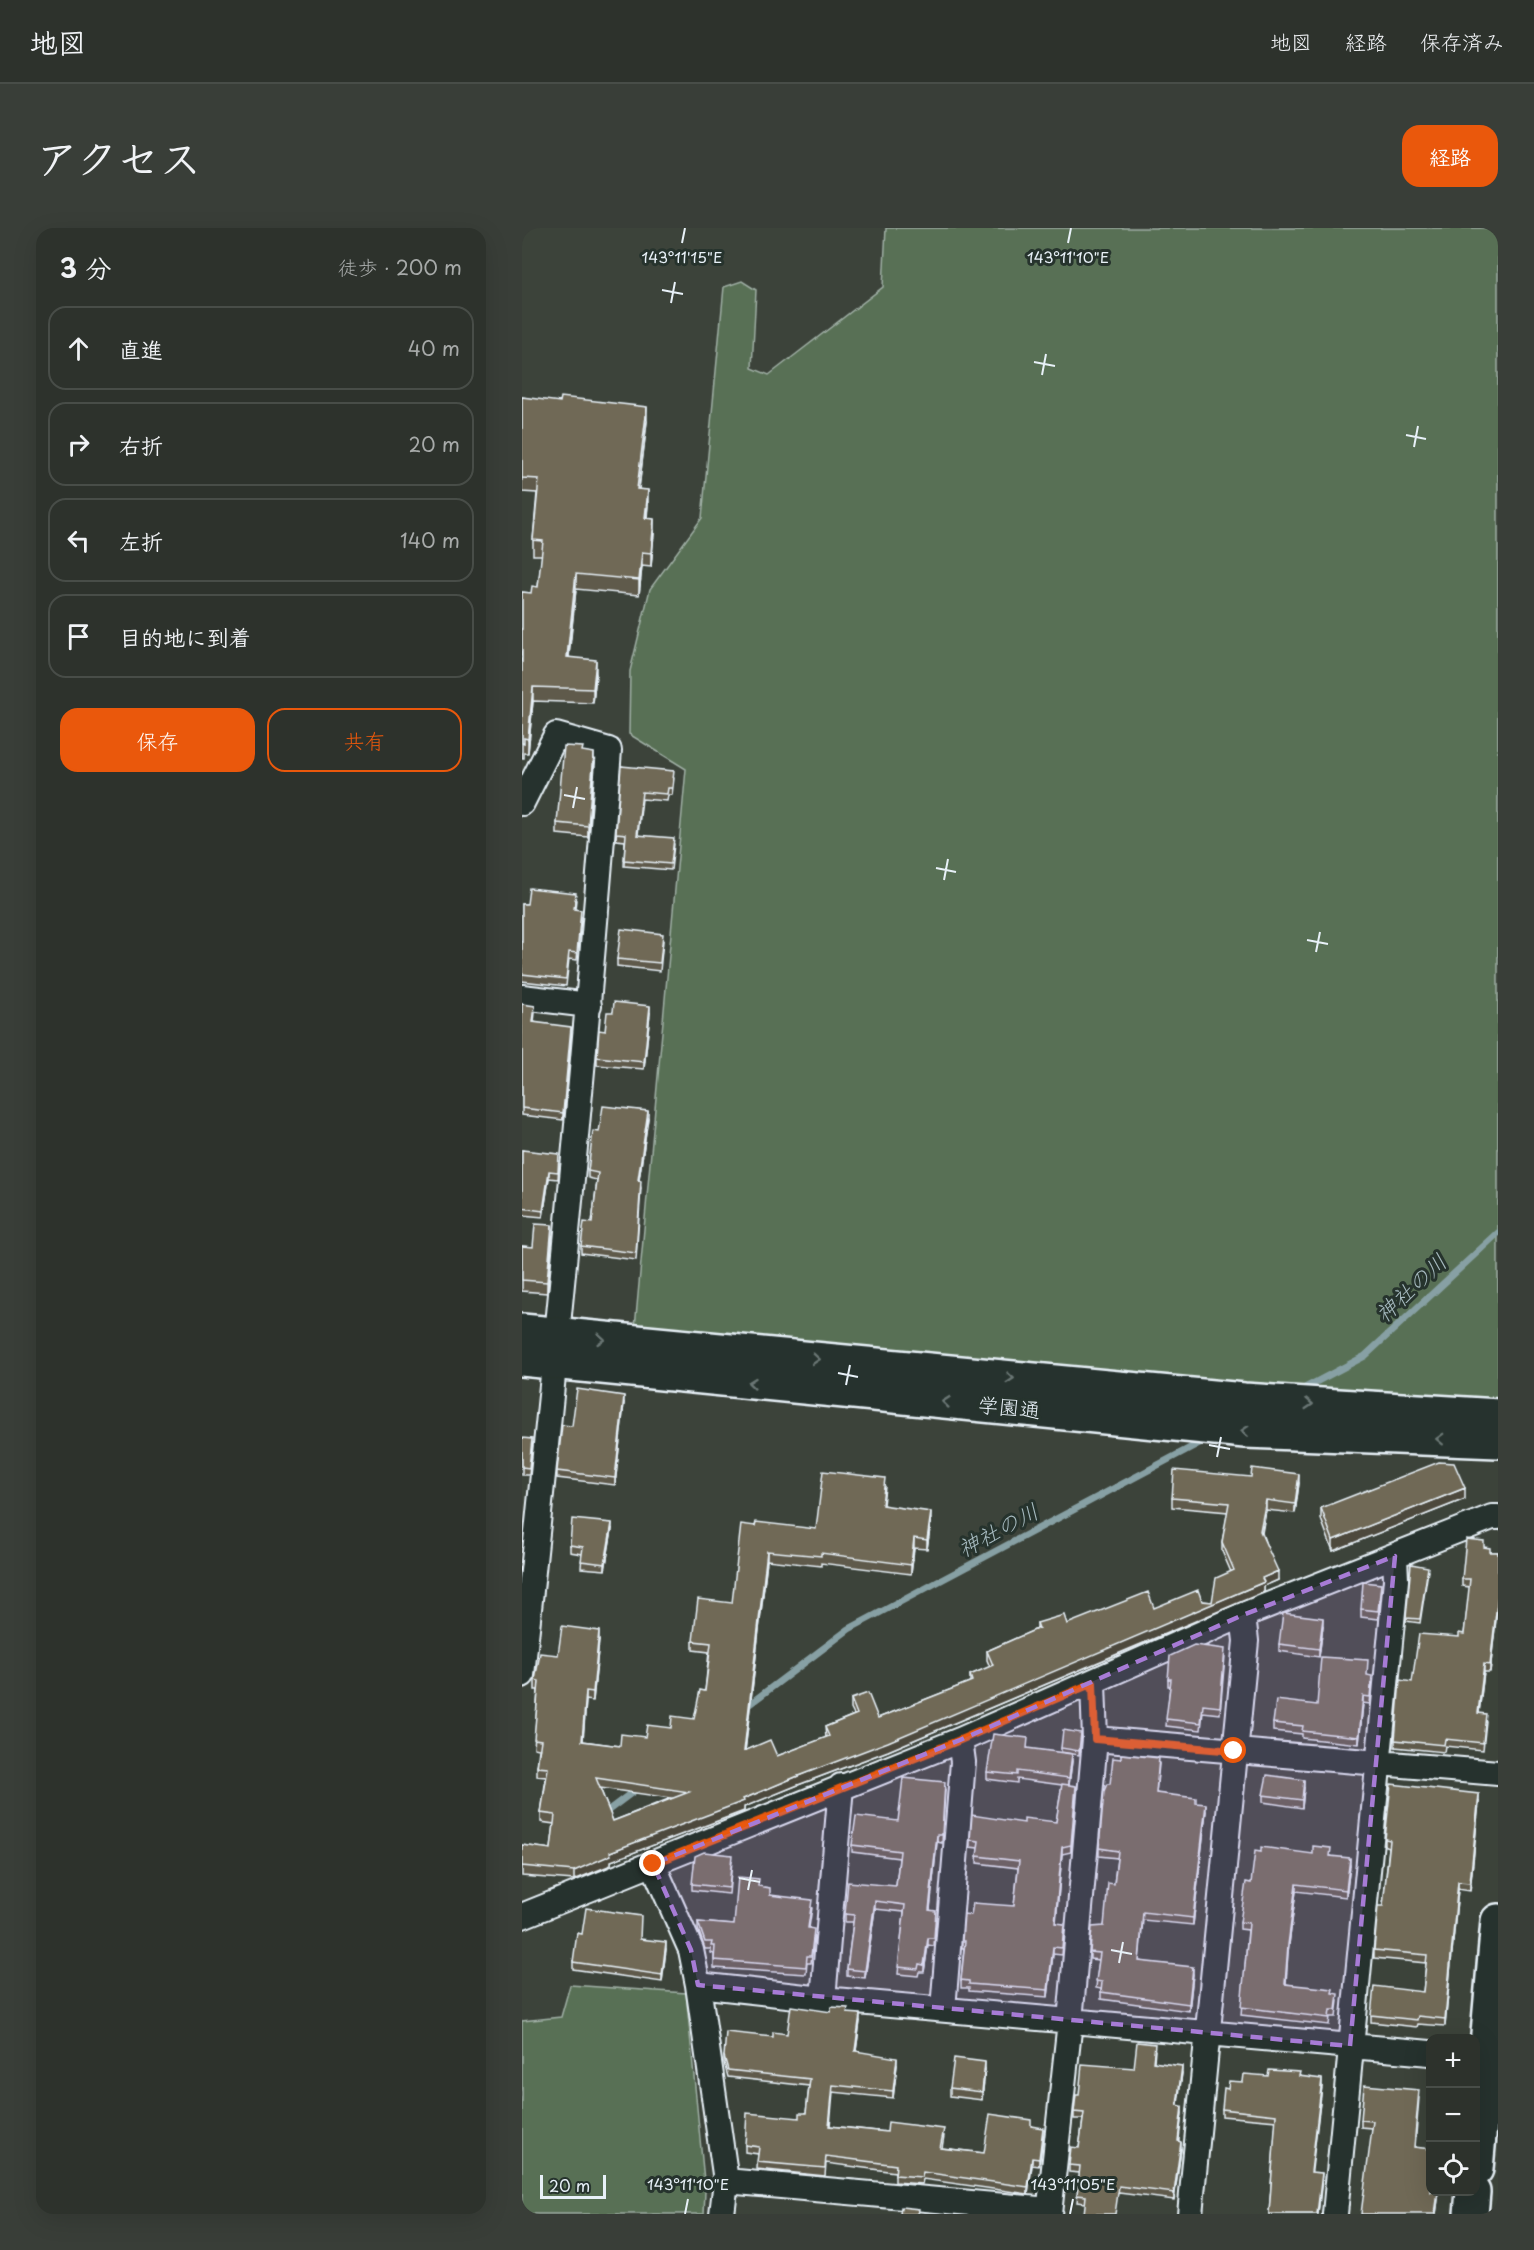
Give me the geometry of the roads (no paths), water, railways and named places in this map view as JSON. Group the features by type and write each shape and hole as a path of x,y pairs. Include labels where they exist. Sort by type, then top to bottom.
{"street":[{"path":"522,803 556,735 609,750 589,1005 522,1675"},
{"path":"522,997 589,1005"},
{"name":"学園通","path":"522,1331 556,1349 1245,1431 1498,1441"},
{"name":"学園通","path":"522,1359 556,1349 1244,1400 1498,1416"},
{"path":"522,1916 960,1740 1243,1615 1492,1517 1498,1517"},
{"path":"1335,2214 1396,1580 1395,1556"},
{"path":"1190,2214 1246,1641 1243,1615"},
{"path":"726,2181 1049,2212 1070,2021 1095,1739 1093,1683"},
{"path":"1095,1739 1498,1773"},
{"path":"943,2009 963,1762 960,1740"},
{"path":"823,1999 841,1786"},
{"path":"653,1864 690,1950 698,1985 726,2181 722,2214"},
{"path":"1484,2149 1486,2058 1496,1978 1498,1921"},
{"path":"698,1985 823,1999 1209,2032 1426,2054"},
{"path":"1471,2214 1473,2196"}],"waterway":[{"name":"神社の川","path":"1299,1391 1365,1356 1498,1233"},
{"name":"神社の川","path":"743,1709 849,1629 1207,1439"},
{"name":"神社の川","path":"602,1815 638,1788"}]}
